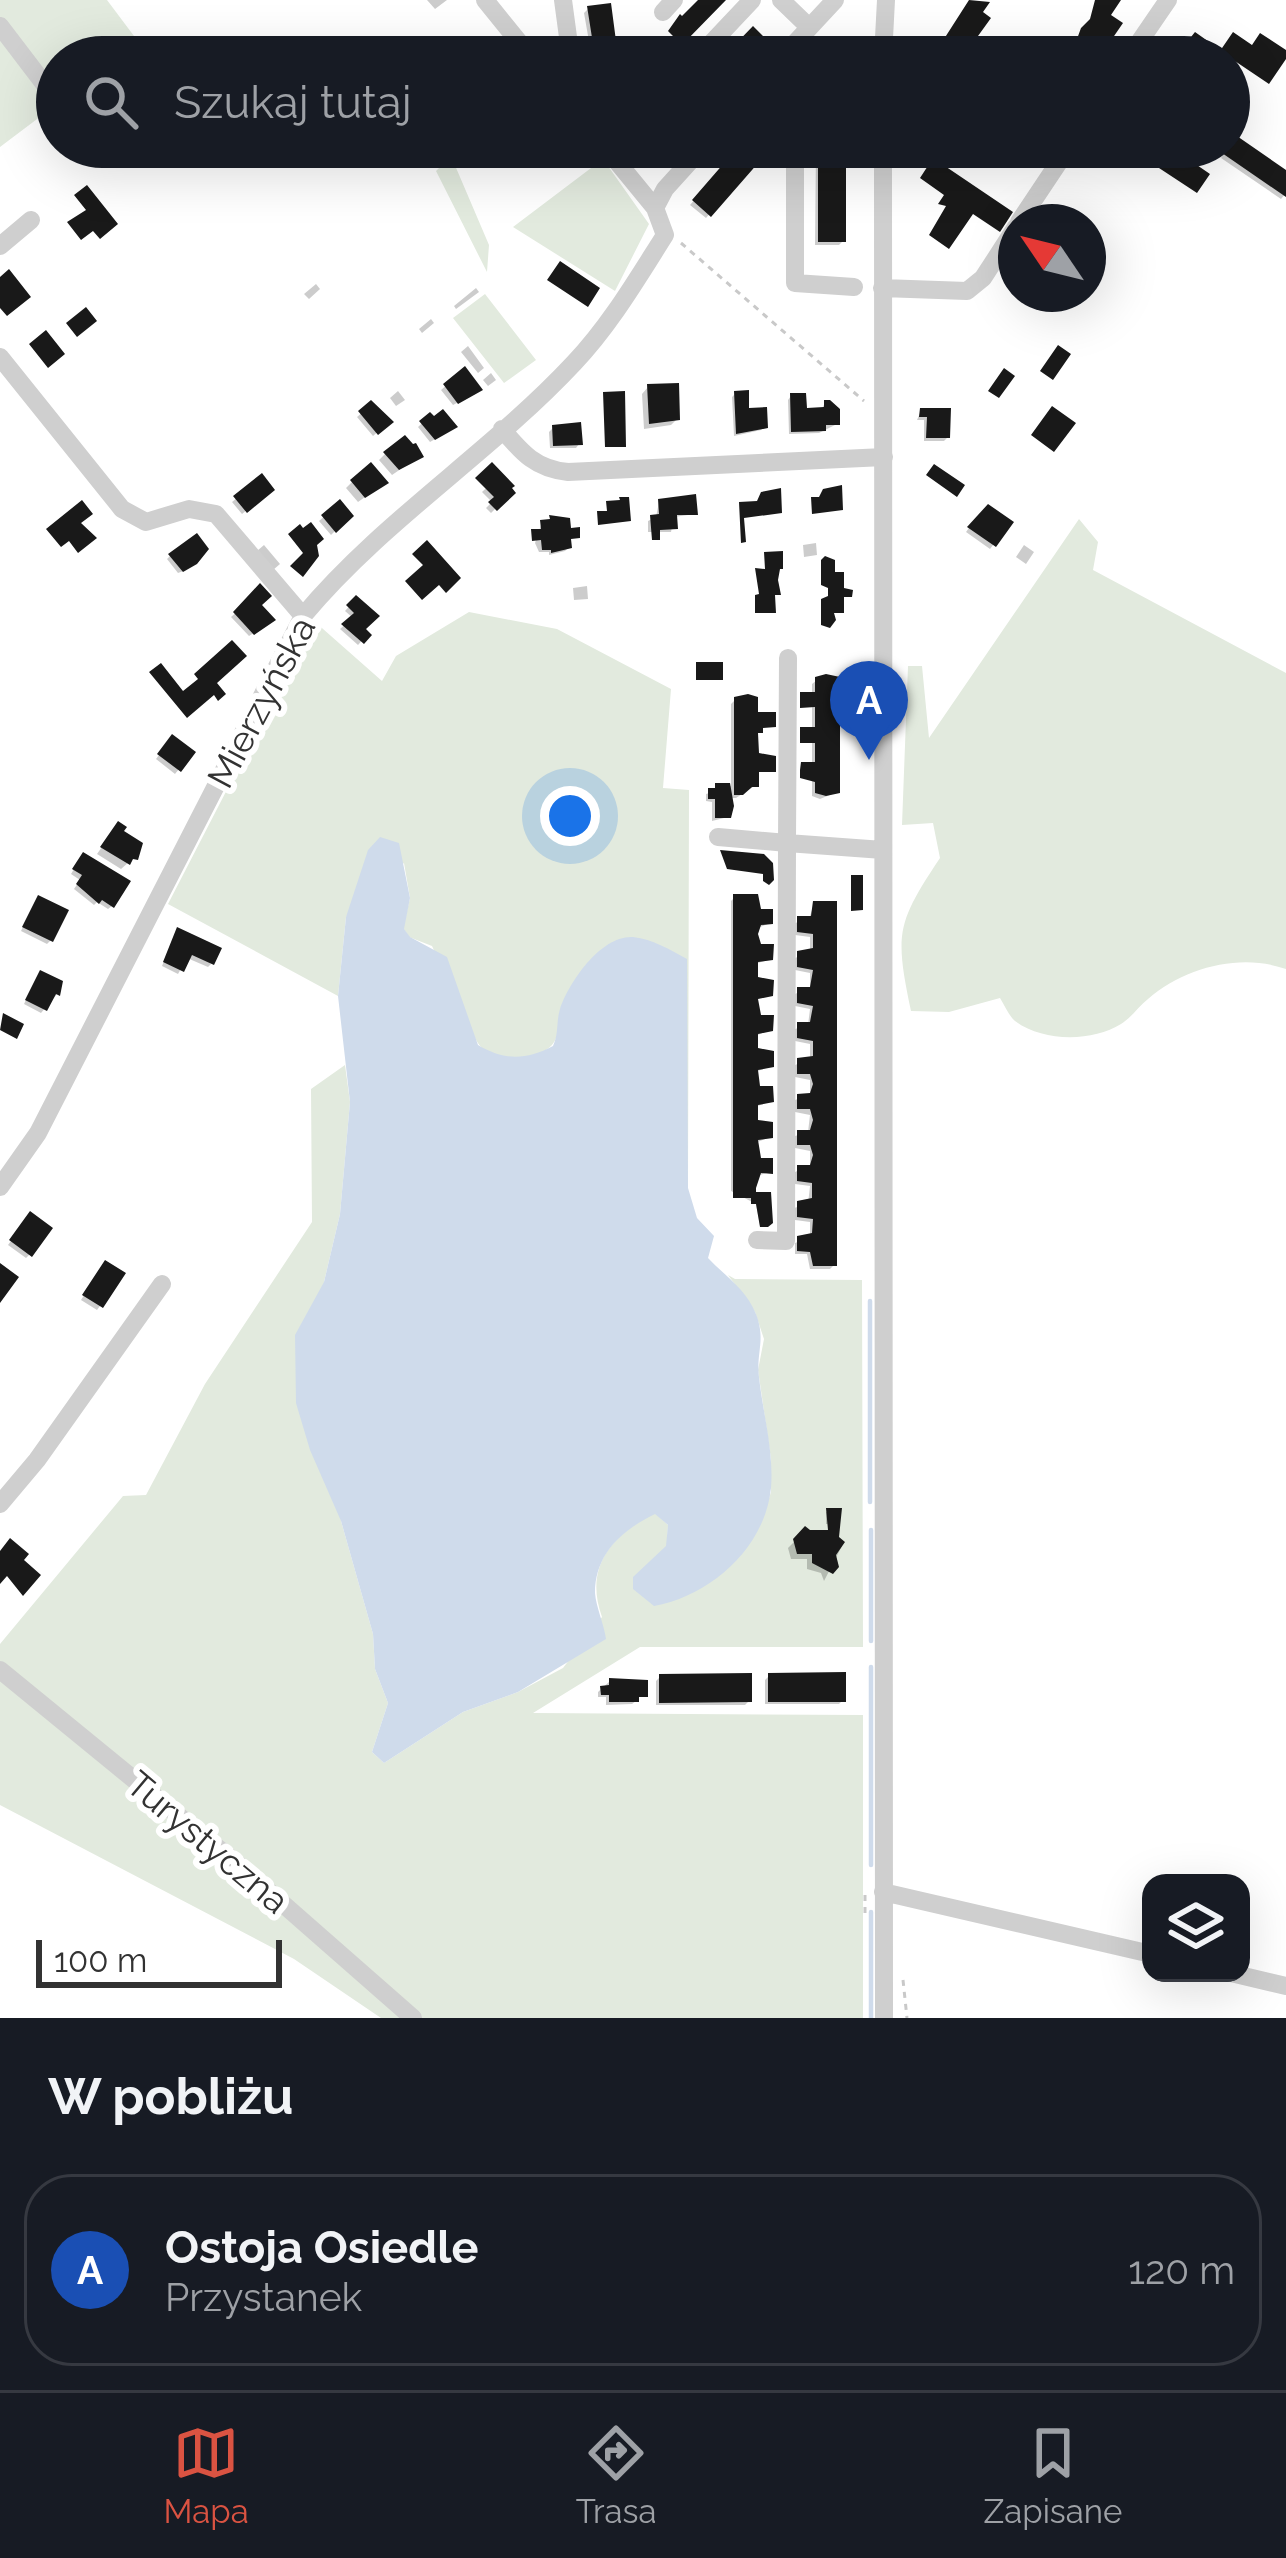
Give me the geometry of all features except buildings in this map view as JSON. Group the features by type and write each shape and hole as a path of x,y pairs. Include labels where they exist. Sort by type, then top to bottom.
{"street":[{"path":"485,0 514,36"},
{"path":"562,0 567,36"},
{"path":"718,36 752,0"},
{"path":"781,0 809,27"},
{"path":"801,36 835,0"},
{"path":"884,36 886,0"},
{"path":"1143,36 1168,0"},
{"path":"0,26 36,73"},
{"path":"623,168 656,208 665,235"},
{"path":"656,208 684,168"},
{"path":"795,168 795,283 854,287"},
{"path":"883,168 884,2018"},
{"path":"1032,204 1055,168"},
{"path":"0,246 31,220"},
{"name":"Mierzyńska","path":"0,1187 38,1132 303,616 345,572 572,366 665,235"},
{"path":"882,288 967,291 998,255"},
{"path":"0,357 122,509 146,522 189,508 216,514 303,616"},
{"path":"502,429 532,462 547,470 568,472 884,450"},
{"path":"757,1240 786,1240 788,658"},
{"path":"718,837 883,850"},
{"path":"0,1504 37,1460 162,1284"},
{"name":"Turystyczna","path":"0,1670 241,1867 412,2018"},
{"path":"884,1892 1142,1952"},
{"path":"1250,1977 1286,1986"}],"path":[{"path":"665,235 687,245 854,394 865,401 884,402"}],"shaded area":[{"path":"0,0 107,0 134,36 36,36 36,120 0,147"},
{"path":"456,168 489,245 487,272 436,171"},
{"path":"591,168 609,168 649,224 615,291 513,227"},
{"path":"485,294 536,360 504,383 453,318"},
{"path":"1079,519 1098,542 1093,570 1286,673 1286,969 1251,962 1196,971 1163,988 1121,1024 1082,1036 1053,1036 1026,1028 1013,1019 1000,998 949,1012 911,1011 903,930 940,858 933,823 902,825 908,666 922,666 929,738"},
{"path":"469,612 557,629 671,689 663,788 689,790 688,1187 559,1012 556,1039 542,1052 506,1058 481,1047 432,946 409,937 403,928 410,898 404,863 346,917 338,996 168,904 314,621 382,681 396,656"},
{"path":"345,1065 350,1102 340,1214 324,1282 341,1521 373,1634 375,1669 388,1703 372,1752 384,1763 463,1712 518,1692 563,1668 602,1617 596,1583 605,1554 639,1522 655,1513 668,1525 667,1546 741,1553 764,1514 771,1492 771,1459 758,1370 764,1339 755,1312 728,1275 735,1279 862,1280 863,1647 640,1647 533,1713 863,1715 863,2018 381,2018 294,1959 0,1805 0,1644 123,1496 146,1495 205,1384 312,1222 311,1089"}],"water":[{"path":"380,837 399,843 410,898 404,929 447,957 478,1045 497,1054 516,1057 553,1046 560,1009 571,986 598,952 621,938 640,938 687,959 688,1188 697,1218 714,1236 708,1258 747,1297 759,1323 759,1377 772,1474 767,1510 758,1530 714,1580 675,1601 654,1606 633,1589 633,1577 666,1546 668,1525 655,1514 643,1520 613,1545 600,1566 595,1593 606,1639 518,1692 463,1712 384,1763 372,1752 388,1703 375,1669 373,1634 341,1521 310,1450 296,1403 295,1335 324,1282 340,1214 350,1102 338,996 346,917 368,850"}],"waterway":[{"path":"870,1301 870,1502"},
{"path":"871,1530 871,1641"},
{"path":"871,1667 871,1865"},
{"path":"871,1912 871,2018"}],"place":[{"name":"Ostoja Osiedle","path":"869,760"}]}
